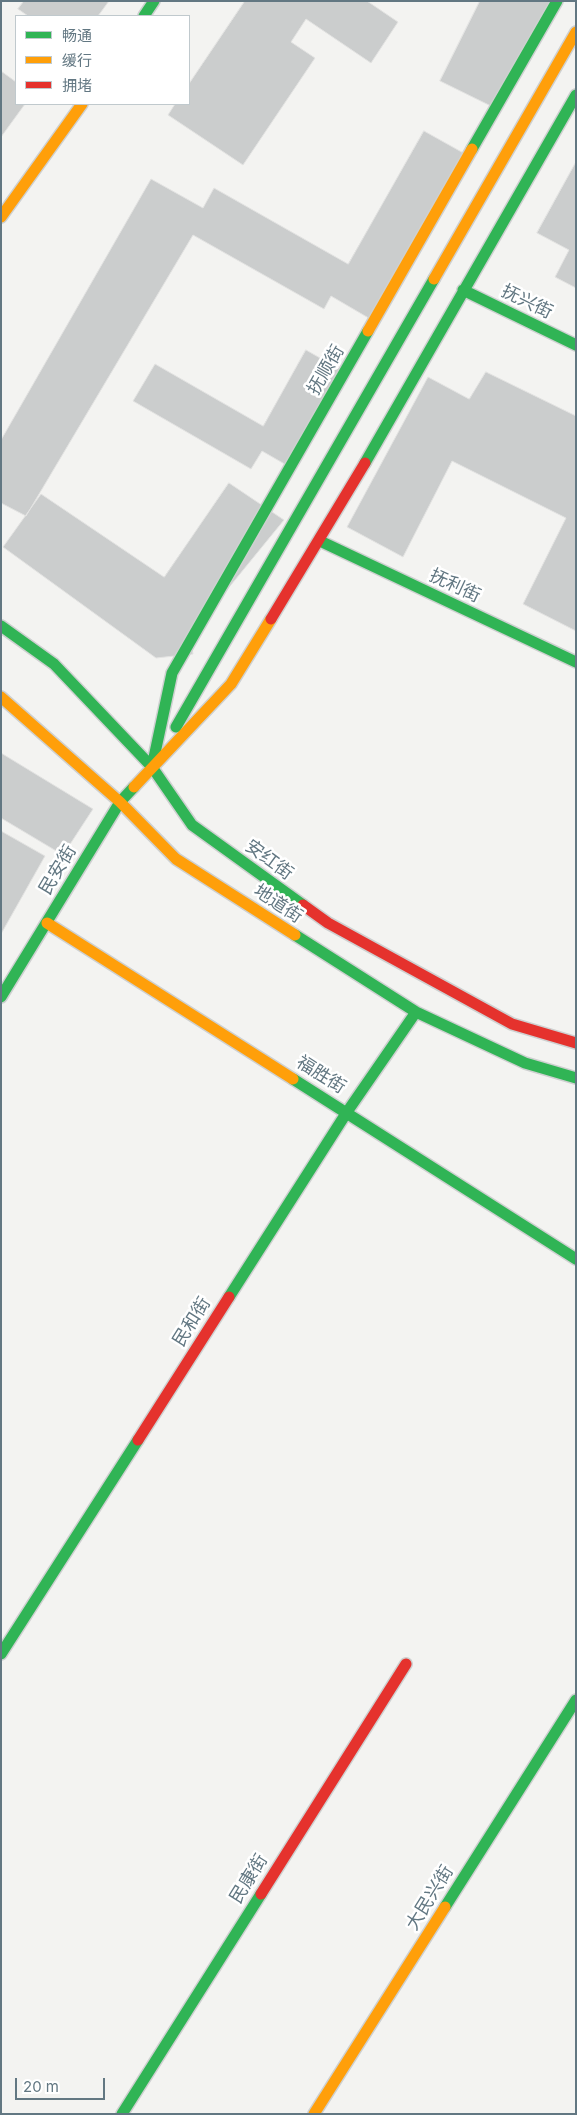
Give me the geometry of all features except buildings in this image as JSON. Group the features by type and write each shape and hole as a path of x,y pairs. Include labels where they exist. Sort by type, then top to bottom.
{"main road":[{"path":"145,15 154,1"},
{"name":"抚顺街","path":"152,767 172,673 558,1"},
{"path":"152,767 576,32"},
{"path":"152,767 231,684 320,541 576,95"},
{"path":"1,217 81,105"},
{"name":"抚兴街","path":"463,290 576,345"},
{"name":"抚利街","path":"320,541 576,662"},
{"name":"安红街","path":"1,626 54,664 152,767 192,825 328,923 512,1024 576,1043"},
{"name":"地道街","path":"1,697 120,802 176,859 416,1012 524,1063 576,1078"},
{"name":"民安街","path":"1,997 120,802 152,767"},
{"name":"福胜街","path":"47,923 576,1259"},
{"name":"民和街","path":"1,1654 347,1112 416,1012"},
{"name":"民康街","path":"122,2114 406,1664"},
{"name":"大民兴街","path":"314,2114 576,1700"}],"traffic: fast":[{"path":"145,15 154,1"},
{"path":"472,149 557,1"},
{"path":"365,463 576,95"},
{"path":"176,727 434,279"},
{"path":"463,290 576,345"},
{"path":"152,767 172,673 368,331"},
{"path":"320,541 576,662"},
{"path":"1,626 54,664 152,767 192,825 303,905"},
{"path":"1,997 120,802 134,787"},
{"path":"295,935 416,1012 525,1063 576,1078"},
{"path":"229,1297 347,1112 416,1012"},
{"path":"293,1079 576,1259"},
{"path":"1,1654 138,1440"},
{"path":"445,1907 576,1700"},
{"path":"122,2114 261,1894"}],"traffic: slow":[{"path":"434,279 576,32"},
{"path":"1,217 81,105"},
{"path":"368,331 472,149"},
{"path":"134,787 231,684 271,619"},
{"path":"1,697 120,802 176,859 295,935"},
{"path":"47,923 293,1079"},
{"path":"314,2114 445,1907"}],"traffic: jam":[{"path":"271,619 365,463"},
{"path":"303,905 328,923 512,1024 576,1043"},
{"path":"138,1440 229,1297"},
{"path":"261,1894 406,1664"}]}
